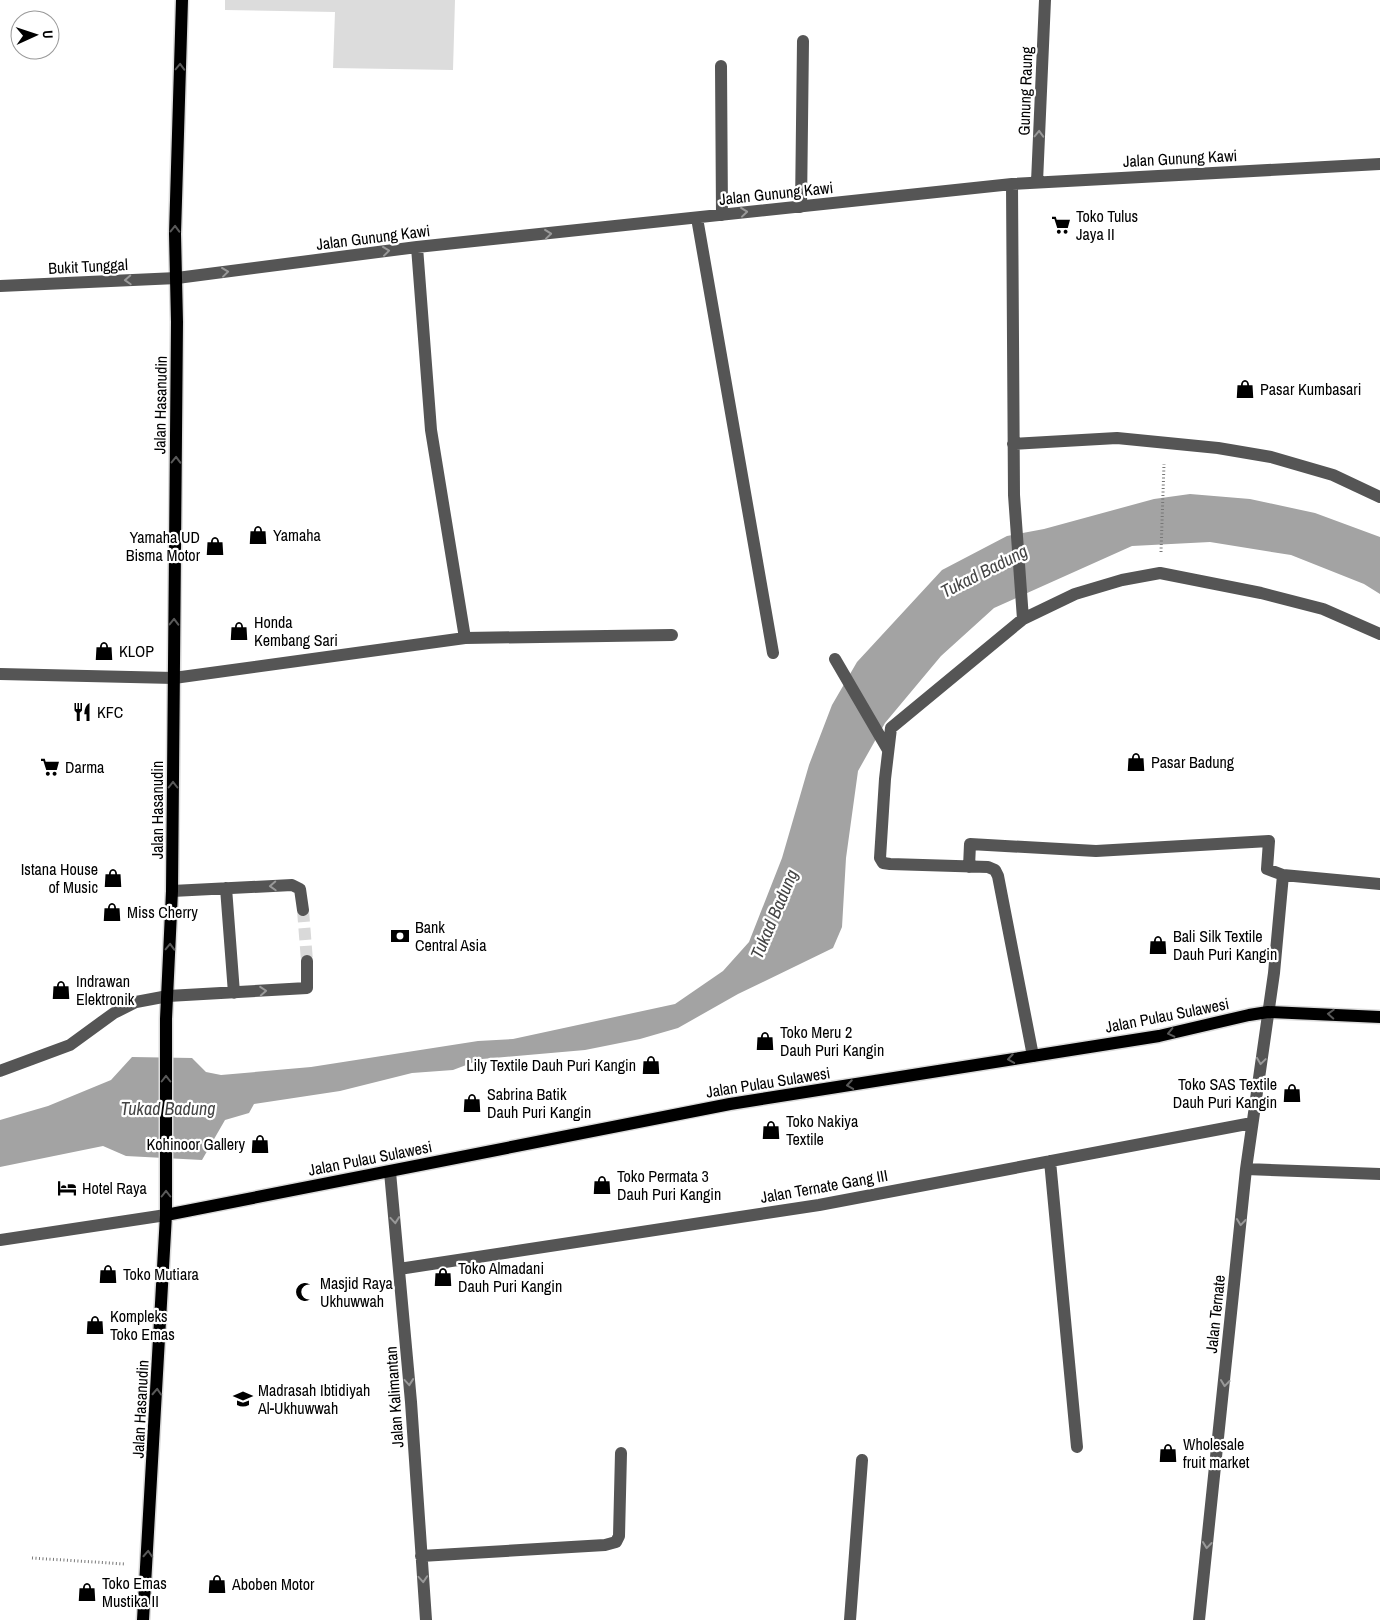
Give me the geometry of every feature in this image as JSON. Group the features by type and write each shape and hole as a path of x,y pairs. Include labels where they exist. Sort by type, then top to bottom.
{"main road":[{"name":"Jalan Hasanudin","path":"143,1620 148,1566 166,1215 166,1019 172,891 174,678 175,234 182,0"},
{"name":"Jalan Pulau Sulawesi","path":"166,1215 730,1104 1159,1036 1268,1012 1380,1017"}],"street":[{"name":"Gunung Raung","path":"1037,182 1045,0"},
{"path":"801,206 803,41"},
{"path":"721,66 722,215"},
{"name":"Jalan Gunung Kawi","path":"176,278 416,247 1012,184 1380,164"},
{"path":"1012,184 1014,495 1023,619"},
{"path":"697,218 773,653"},
{"path":"416,247 431,430 465,638"},
{"name":"Bukit Tunggal","path":"0,286 176,278"},
{"path":"1013,444 1117,438 1218,448 1271,457 1333,474 1380,497"},
{"path":"1033,1056 998,876 994,870 988,867 890,864 883,863 880,858 885,745 891,728 1023,619 1075,594 1122,580 1160,573 1261,593 1323,608 1380,634"},
{"path":"0,674 174,678 465,638 672,635"},
{"path":"835,659 885,745"},
{"path":"969,867 970,844 1096,851 1269,840 1267,869 1283,875 1380,884"},
{"name":"Jalan Ternate","path":"1199,1620 1246,1168 1268,1012 1283,875"},
{"path":"172,891 292,885 300,889 303,910"},
{"path":"226,888 234,993"},
{"path":"0,1071 70,1045 114,1013 136,1002 168,996 307,988 307,961"},
{"name":"Jalan Ternate Gang III","path":"399,1269 819,1205 1252,1123"},
{"path":"1050,1161 1076,1447"},
{"path":"1246,1168 1380,1174"},
{"name":"Jalan Kalimantan","path":"390,1172 411,1402 426,1620"},
{"path":"0,1240 166,1215"},
{"path":"421,1556 605,1545 616,1542 619,1536 621,1454"},
{"path":"850,1620 862,1460"}],"path":[{"path":"1162,549 1164,458"},
{"path":"32,1558 148,1566"}],"shaded area":[{"path":"225,0 455,0 453,70 333,68 335,12 225,10"}],"water":[{"name":"Tukad Badung","path":"1190,494 1250,499 1315,513 1380,537 1380,594 1364,584 1291,555 1210,542 1132,546 994,608 941,656 885,723 858,771 846,858 842,927 833,948 738,994 678,1028 640,1039 585,1050 482,1059 453,1070 412,1073 340,1091 254,1104 249,1113 225,1120 202,1160 126,1156 103,1146 0,1167 0,1120 48,1106 111,1080 132,1057 192,1058 206,1072 221,1075 311,1067 478,1041 513,1039 675,1004 723,971 749,942 782,858 809,765 832,705 857,662 942,570 1007,536 1044,529 1154,499"}],"tunnel":[{"path":"303,910 307,961"}],"place":[{"name":"Toko Tulus Jaya II","path":"1061,225"},
{"name":"Pasar Kumbasari","path":"1245,389"},
{"name":"Yamaha","path":"258,535"},
{"name":"Yamaha UD Bisma Motor","path":"215,546"},
{"name":"Honda Kembang Sari","path":"239,631"},
{"name":"KLOP","path":"104,651"},
{"name":"KFC","path":"82,712"},
{"name":"Pasar Badung","path":"1136,762"},
{"name":"Darma","path":"50,767"},
{"name":"Istana House of Music","path":"113,878"},
{"name":"Miss Cherry","path":"112,912"},
{"name":"Bank Central Asia","path":"400,936"},
{"name":"Bali Silk Textile Dauh Puri Kangin","path":"1158,945"},
{"name":"Indrawan Elektronik","path":"61,990"},
{"name":"Toko Meru 2 Dauh Puri Kangin","path":"765,1041"},
{"name":"Lily Textile Dauh Puri Kangin","path":"651,1065"},
{"name":"Toko SAS Textile Dauh Puri Kangin","path":"1292,1093"},
{"name":"Sabrina Batik Dauh Puri Kangin","path":"472,1103"},
{"name":"Toko Nakiya Textile","path":"771,1130"},
{"name":"Kohinoor Gallery","path":"260,1144"},
{"name":"Toko Permata 3 Dauh Puri Kangin","path":"602,1185"},
{"name":"Hotel Raya","path":"67,1188"},
{"name":"Toko Mutiara","path":"108,1274"},
{"name":"Toko Almadani Dauh Puri Kangin","path":"443,1277"},
{"name":"Masjid Raya Ukhuwwah","path":"305,1292"},
{"name":"Kompleks Toko Emas","path":"95,1325"},
{"name":"Madrasah Ibtidiyah Al-Ukhuwwah","path":"243,1399"},
{"name":"Wholesale fruit market","path":"1168,1453"},
{"name":"Aboben Motor","path":"217,1584"},
{"name":"Toko Emas Mustika II","path":"87,1592"}]}
